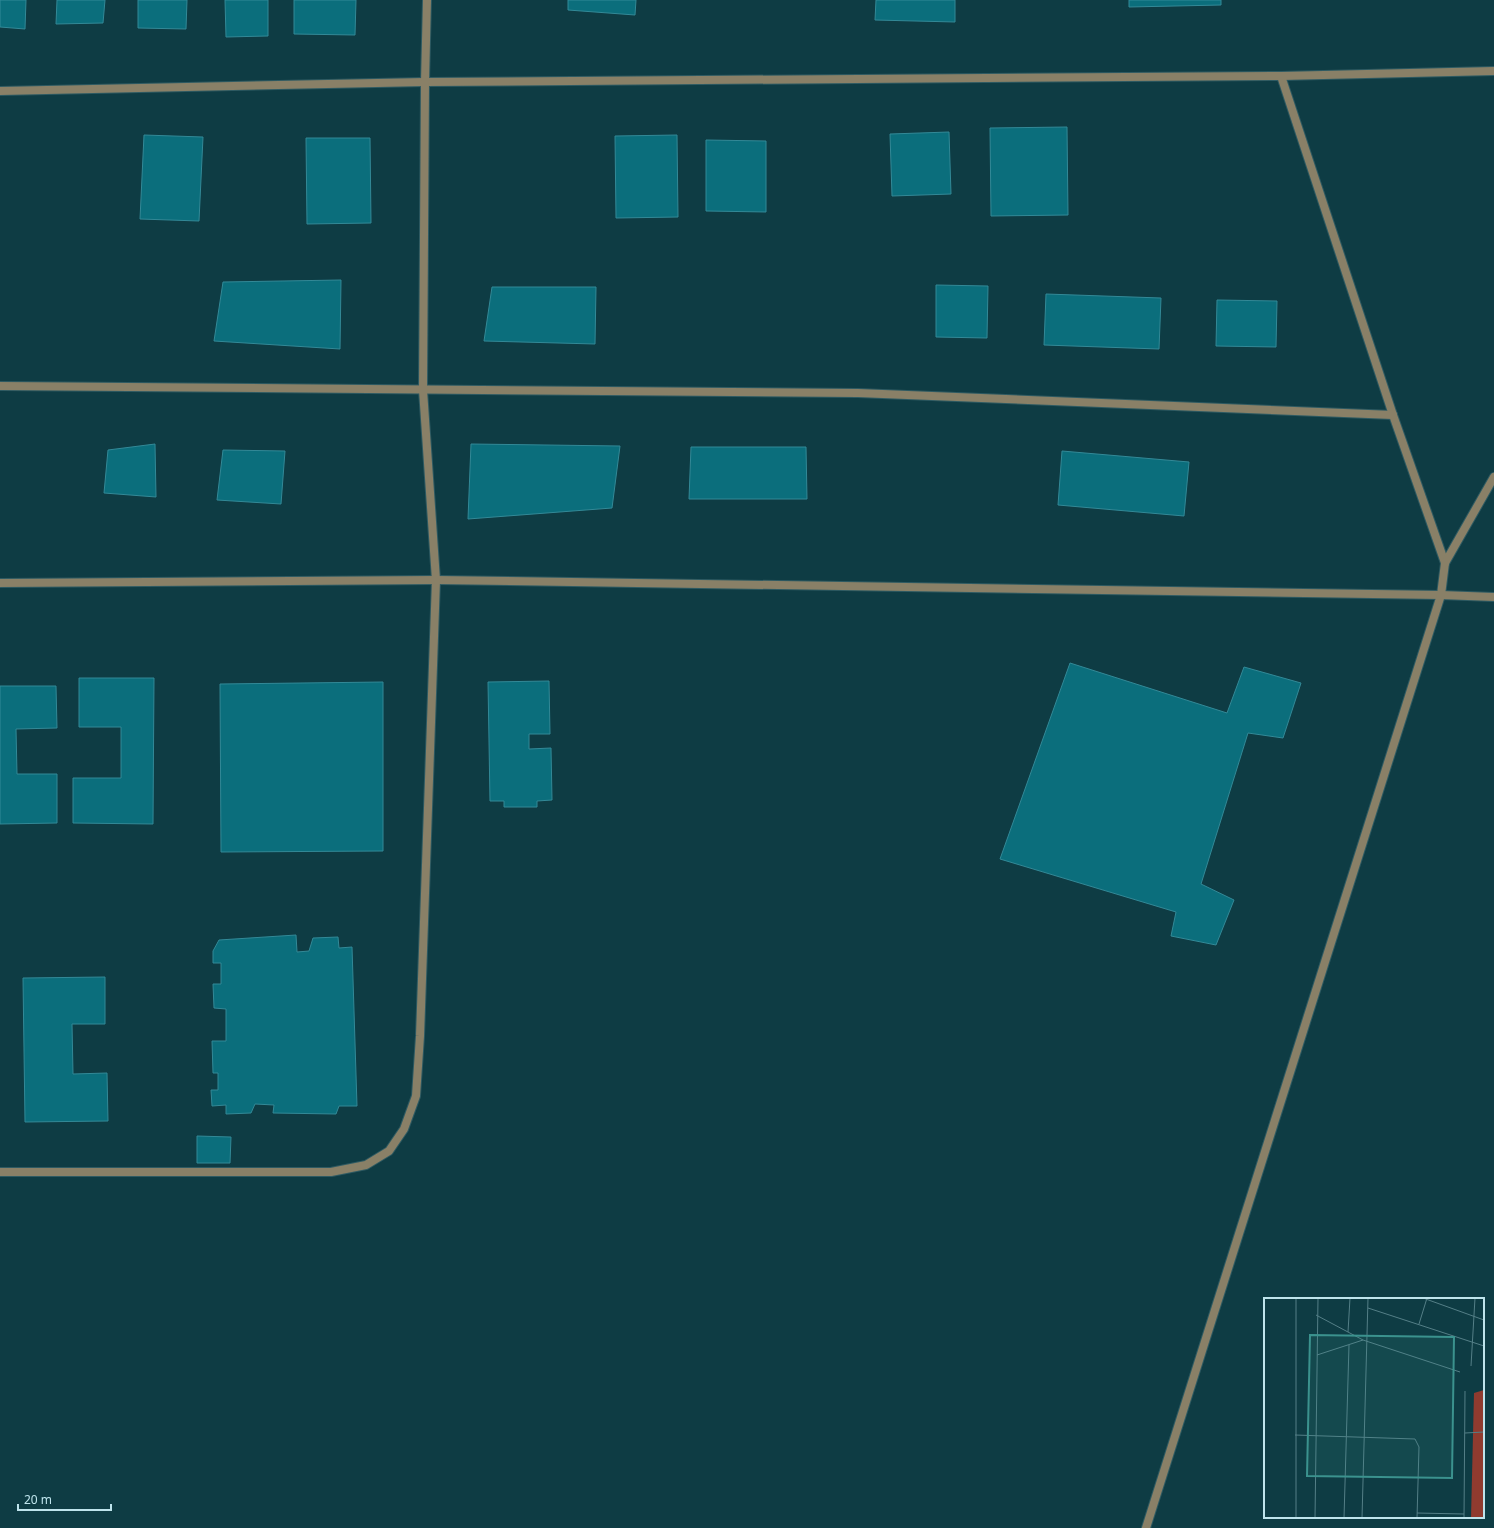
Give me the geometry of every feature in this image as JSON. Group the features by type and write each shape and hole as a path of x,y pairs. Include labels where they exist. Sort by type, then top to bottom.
{"street":[{"path":"0,1172 331,1172 366,1165 389,1151 404,1129 416,1096 420,1036 436,580 423,390 427,0"},
{"path":"0,91 425,82 1281,76 1494,71"},
{"path":"1281,76 1393,415 1445,563"},
{"path":"0,386 858,393 1393,415"},
{"path":"1146,1528 1441,595 1445,563 1494,477"},
{"path":"0,583 436,580 1494,597"}],"building":[{"path":"0,0 26,0 25,29 0,27"},
{"path":"57,0 105,0 103,23 56,24"},
{"path":"138,0 187,0 186,29 138,28"},
{"path":"225,0 268,0 268,36 226,37"},
{"path":"294,0 356,0 355,35 294,34"},
{"path":"568,0 636,0 635,15 568,10"},
{"path":"876,0 955,0 955,22 875,20"},
{"path":"1129,0 1221,0 1221,5 1129,7"},
{"path":"1067,127 1068,215 991,216 990,128"},
{"path":"949,132 951,194 892,196 890,134"},
{"path":"144,135 203,137 199,221 140,219"},
{"path":"677,135 678,217 616,218 615,136"},
{"path":"306,138 370,138 371,223 307,224"},
{"path":"706,140 766,141 766,212 706,211"},
{"path":"341,280 340,349 214,341 223,282"},
{"path":"936,285 988,286 987,338 936,337"},
{"path":"492,287 596,287 595,344 484,341"},
{"path":"1046,294 1161,298 1159,349 1044,345"},
{"path":"1217,300 1277,301 1276,347 1216,346"},
{"path":"155,444 156,497 104,493 108,450"},
{"path":"471,444 620,446 612,508 468,519"},
{"path":"691,447 806,447 807,499 689,499"},
{"path":"223,450 285,451 281,504 217,500"},
{"path":"1062,451 1189,462 1184,516 1058,505"},
{"path":"1070,663 1227,713 1244,667 1301,683 1283,738 1248,733 1201,884 1234,900 1216,945 1171,936 1176,912 1000,859"},
{"path":"79,678 154,678 153,824 73,823 73,778 121,778 121,727 79,727"},
{"path":"549,681 550,734 529,734 529,749 551,748 552,800 537,801 537,807 504,807 504,801 490,801 488,682"},
{"path":"383,682 383,851 221,852 220,684"},
{"path":"0,686 56,686 57,728 16,729 17,774 57,774 57,823 0,824"},
{"path":"296,935 297,952 309,951 313,938 338,937 339,948 352,947 357,1106 339,1106 336,1114 273,1113 274,1105 255,1104 251,1113 226,1114 226,1105 212,1106 211,1090 218,1090 218,1073 213,1073 212,1041 226,1041 226,1009 214,1008 213,984 221,984 221,963 213,963 213,951 219,940"},
{"path":"105,977 105,1024 72,1024 73,1074 107,1073 108,1121 25,1122 23,978"},
{"path":"197,1136 231,1137 230,1163 197,1163"}]}
